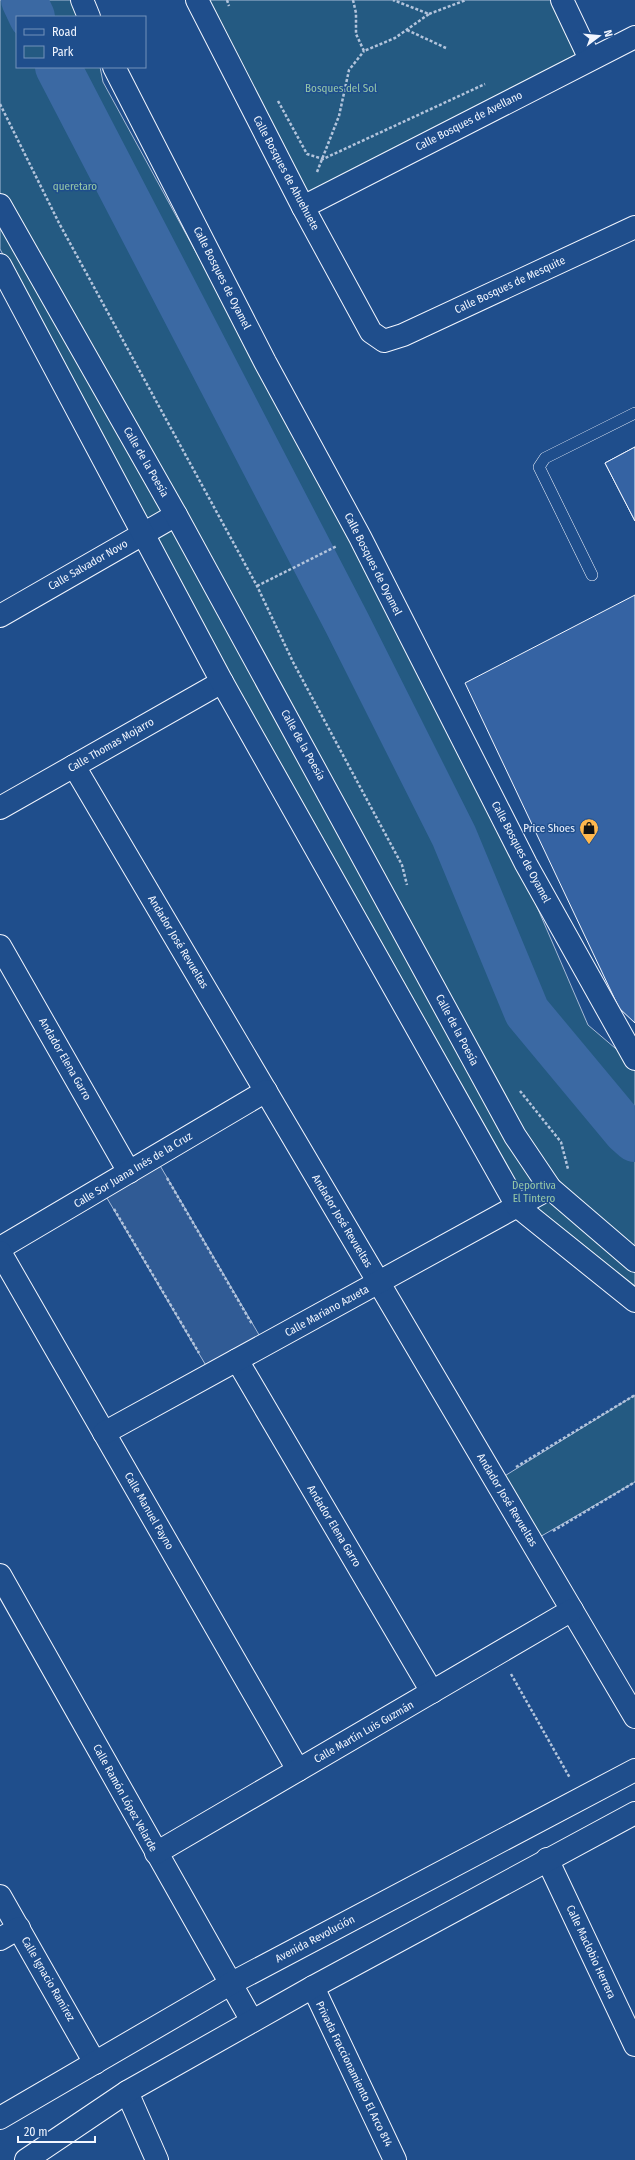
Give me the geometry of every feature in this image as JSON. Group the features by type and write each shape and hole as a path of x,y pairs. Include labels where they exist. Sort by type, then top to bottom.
{"street":[{"path":"82,0 89,16"},
{"name":"Calle Bosques de Ahuehuete","path":"197,0 303,207 371,332 384,340"},
{"path":"562,0 590,59"},
{"name":"Calle Bosques de Avellano","path":"303,207 635,37"},
{"name":"Calle Bosques de Oyamel","path":"115,68 264,362 360,537 526,864 635,1059"},
{"name":"Calle de la Poesía","path":"0,205 176,514 515,1136 550,1188 635,1260"},
{"name":"Calle Bosques de Mesquite","path":"384,340 403,335 635,227"},
{"path":"0,264 222,682 517,1206 635,1301"},
{"name":"Calle Salvador Novo","path":"1,612 176,514"},
{"name":"Calle Thomas Mojarro","path":"0,808 222,682"},
{"name":"Andador José Revueltas","path":"74,766 635,1717"},
{"name":"Andador Elena Garro","path":"0,946 129,1172"},
{"name":"Calle Sor Juana Inés de la Cruz","path":"0,1248 266,1090"},
{"name":"Calle Mariano Azueta","path":"104,1432 550,1188"},
{"name":"Calle Manuel Payno","path":"0,1252 298,1770"},
{"name":"Andador Elena Garro","path":"237,1360 432,1692"},
{"name":"Calle Ramón López Velarde","path":"0,1575 252,2021"},
{"name":"Calle Martín Luis Guzmán","path":"156,1853 572,1610"},
{"name":"Avenida Revolución","path":"0,2118 230,1984 635,1770"},
{"path":"28,2159 127,2092 252,2021 547,1859 635,1813"},
{"name":"Calle Maclobio Herrera","path":"547,1859 635,2046"},
{"name":"Calle Ignacio Ramírez","path":"0,1896 96,2063"},
{"path":"0,1939 19,1928"},
{"name":"Privada Fraccionamiento El Arco 814","path":"313,1988 395,2160"},
{"path":"127,2092 157,2160"}],"lane":[{"path":"592,575 539,467 545,458 635,413"}],"path":[{"path":"227,0 232,13"},
{"path":"352,0 356,13 356,34 364,50"},
{"path":"393,0 429,14"},
{"path":"303,207 323,159 338,116 349,70 364,50 396,38 429,14 466,0"},
{"path":"406,30 446,48"},
{"path":"277,98 307,154 323,159 487,84"},
{"path":"0,104 59,223 257,586 293,662 402,865 408,887"},
{"path":"257,586 329,550"},
{"path":"519,1090 561,1142 569,1171"},
{"path":"155,1157 264,1345"},
{"path":"101,1188 211,1374"},
{"path":"495,1480 635,1394"},
{"path":"533,1543 635,1482"},
{"path":"498,1653 582,1798"}],"green space":[{"name":"queretaro","path":"0,0 87,0 90,16 16,16 16,68 100,68 103,82 475,763 588,1025 635,1065 635,1261 580,1215 483,1077 0,203"},
{"name":"Bosques del Sol","path":"197,0 562,0 590,59 303,207"},
{"name":"Deportiva El Tintero","path":"0,219 522,1156 635,1264 635,1294 527,1201 502,1164 251,713 0,249"},
{"path":"635,1395 635,1482 531,1542 495,1482"}],"shaded area":[{"path":"155,1157 265,1345 211,1374 101,1188"}],"building":[{"path":"635,447 635,521 605,463"},
{"path":"635,447 635,521 605,463"},
{"name":"Price Shoes","path":"635,595 635,1023 619,1008 465,683"}],"waterway":[{"path":"24,0 32,16"},
{"path":"59,68 347,623 454,836 527,1012 626,1131 635,1139"}],"place":[{"name":"Price Shoes","path":"589,845"}]}
